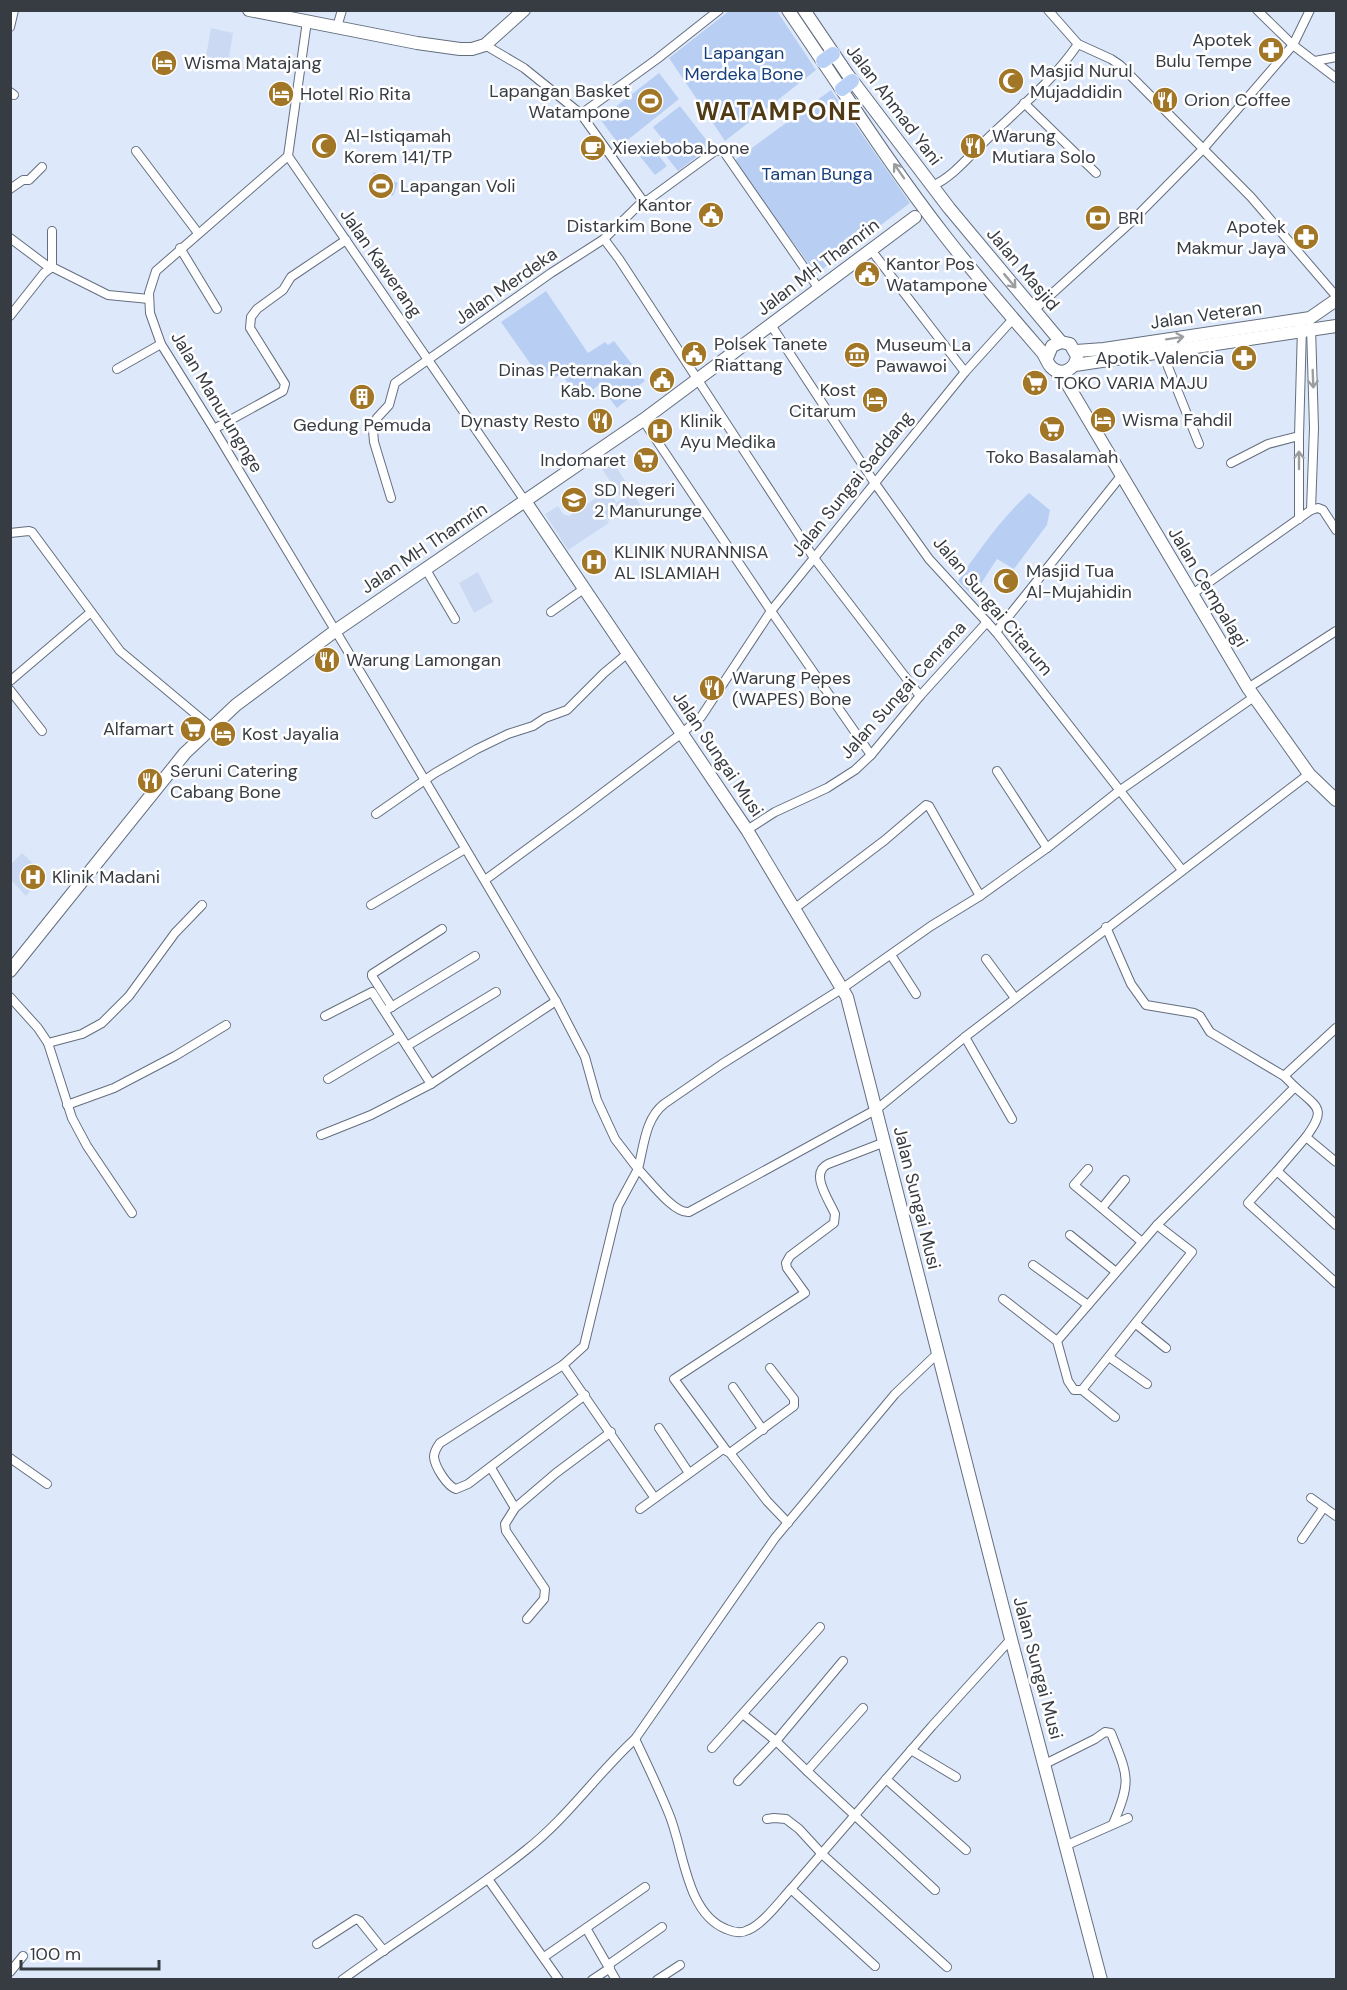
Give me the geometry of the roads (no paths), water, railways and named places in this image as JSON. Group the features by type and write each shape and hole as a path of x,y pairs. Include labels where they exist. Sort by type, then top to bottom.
{"main road":[{"path":"249,10 441,47 472,49 485,45 524,10"},
{"name":"Jalan Ahmad Yani","path":"788,10 828,57 918,199 1012,319"},
{"name":"Jalan Ahmad Yani","path":"804,10 828,57"},
{"name":"Jalan Ahmad Yani","path":"847,85 937,184 948,208 958,220"},
{"path":"937,184 918,199 915,217 935,222 948,208"},
{"name":"Jalan MH Thamrin","path":"10,971 185,753 236,705 335,631 643,420 915,217"},
{"name":"Jalan Masjid","path":"958,220 1061,342"},
{"name":"Jalan Veteran","path":"1076,351 1104,355 1162,352 1306,325 1336,298"},
{"path":"1012,319 1055,370 1069,372 1076,351 1070,344 1061,342 1052,346 1047,358"},
{"name":"Jalan Veteran","path":"1069,372 1104,355 1306,325 1336,326"},
{"name":"Jalan Cempalagi","path":"1069,372 1121,476 1251,693 1309,774 1336,801"},
{"name":"Jalan Sungai Musi","path":"525,501 747,830 847,997 1011,1639 1101,1980"}],"street":[{"path":"10,27 14,10"},
{"path":"337,27 342,10"},
{"path":"582,114 719,10"},
{"path":"1048,10 1078,44 1120,65 1204,148 1251,197 1336,298"},
{"path":"1257,10 1293,45 1336,78"},
{"path":"1034,310 1130,223 1204,148 1293,45 1310,10"},
{"path":"288,156 307,21"},
{"path":"937,184 1060,68 1078,44"},
{"path":"485,45 524,68 582,114 643,201 648,200 715,151 721,150 819,289"},
{"path":"1315,61 1336,57"},
{"path":"1024,103 1096,173"},
{"path":"136,151 198,233"},
{"name":"Jalan Manurungnge","path":"288,156 156,271 151,282 149,299 153,326 161,344 556,1001 585,1057 597,1100 615,1139 638,1169 673,1206 684,1213 877,1109 965,1036 1309,774"},
{"name":"Jalan Kawerang","path":"288,156 525,501"},
{"path":"10,189 23,180 29,180 42,167"},
{"name":"Jalan Merdeka","path":"391,498 374,442 373,430 377,418 389,405 395,383 551,273 604,239 643,201"},
{"path":"10,316 51,267 52,231"},
{"path":"10,238 51,267 108,295 149,299"},
{"path":"604,239 814,558 920,696"},
{"path":"214,429 284,390 285,384 250,328 251,316 283,290 291,277 346,240"},
{"path":"180,248 217,309"},
{"path":"872,250 965,372"},
{"name":"Jalan Sungai Saddang","path":"485,880 701,717 771,611 874,482 1012,319"},
{"name":"Jalan Sungai Citarum","path":"771,325 874,482 929,559 996,632 1182,870"},
{"path":"1299,519 1299,436 1306,325"},
{"path":"1306,325 1314,428 1311,510"},
{"path":"117,369 161,344"},
{"path":"1162,352 1198,444"},
{"path":"643,420 871,755"},
{"path":"1231,462 1268,444 1299,436"},
{"name":"Jalan Sungai Cenrana","path":"996,632 1121,476"},
{"path":"1191,595 1311,510 1318,508 1323,510 1336,530"},
{"path":"10,533 28,531 35,534 125,657 211,727"},
{"path":"425,568 455,619"},
{"path":"551,612 585,588"},
{"path":"10,681 91,612"},
{"name":"Jalan Sungai Cenrana","path":"747,830 775,812 827,788 855,770 871,755 920,696 987,622"},
{"path":"585,1395 460,1489 453,1489 436,1463 435,1452 440,1443 563,1365 584,1346 618,1206 638,1169 649,1123 656,1110 722,1064 843,988 931,926 980,896 1336,631"},
{"path":"376,814 435,773 477,748 567,710 628,653"},
{"path":"10,690 42,731"},
{"path":"997,771 1047,848"},
{"path":"794,909 885,840 926,805 929,806 980,896"},
{"path":"371,905 465,849"},
{"path":"48,1043 82,1034 102,1023 129,996 175,933 202,905"},
{"path":"1106,927 1131,984 1146,1005 1194,1013 1200,1017 1210,1032 1284,1076 1316,1106 1319,1113 1317,1121 1306,1137 1248,1203 1336,1283"},
{"path":"431,1084 400,1036 372,974 442,929"},
{"path":"891,955 916,994"},
{"path":"389,1009 475,956"},
{"path":"986,959 1015,998"},
{"path":"325,1016 370,992 389,1009"},
{"path":"406,1046 496,992"},
{"path":"10,997 38,1028 48,1043 67,1105 87,1146 132,1213"},
{"path":"321,1135 371,1115 431,1084 556,1001"},
{"path":"67,1105 114,1088 175,1056 226,1025"},
{"path":"1284,1076 1336,1029"},
{"path":"328,1079 400,1036"},
{"path":"965,1036 1012,1119"},
{"path":"1057,1341 1157,1225 1295,1087"},
{"path":"1306,1137 1336,1162"},
{"path":"788,1523 766,1501 674,1379 805,1293 787,1268 786,1263 790,1256 834,1223 836,1219 836,1214 819,1179 819,1172 828,1164 885,1142"},
{"path":"1088,1169 1074,1185 1142,1242"},
{"path":"1277,1171 1336,1225"},
{"path":"1102,1208 1125,1180"},
{"path":"1082,1390 1192,1252 1157,1225"},
{"path":"1070,1235 1116,1272"},
{"path":"1033,1265 1088,1305"},
{"path":"1003,1299 1057,1341 1068,1382 1074,1390 1082,1390 1115,1417"},
{"path":"1136,1324 1166,1348"},
{"path":"342,1980 488,1879 550,1829 632,1742 748,1576 788,1523 895,1394 938,1353"},
{"path":"1109,1357 1146,1384"},
{"path":"563,1365 654,1497"},
{"path":"640,1509 721,1449 728,1451 793,1408 795,1403 770,1368"},
{"path":"733,1387 763,1430"},
{"path":"659,1428 689,1473"},
{"path":"527,1619 544,1599 544,1589 506,1532 505,1524 515,1508 556,1473 611,1432"},
{"path":"10,1458 47,1484"},
{"path":"490,1468 515,1508"},
{"path":"1311,1498 1336,1516"},
{"path":"1302,1539 1324,1507"},
{"path":"712,1748 744,1715 820,1627"},
{"path":"632,1742 670,1815 691,1887 705,1915 729,1930 735,1932 748,1930 791,1889 1011,1639"},
{"path":"738,1781 776,1741 843,1661"},
{"path":"807,1771 862,1708"},
{"path":"744,1715 776,1741 934,1890"},
{"path":"1045,1764 1105,1732 1111,1733 1127,1776 1126,1790 1113,1824"},
{"path":"911,1750 956,1777"},
{"path":"886,1779 966,1850"},
{"path":"1067,1845 1128,1818"},
{"path":"767,1819 786,1819 799,1829 822,1854 947,1967"},
{"path":"488,1879 559,1980"},
{"path":"544,1957 645,1887"},
{"path":"791,1889 875,1966"},
{"path":"316,1944 356,1919 384,1951"},
{"path":"592,1980 662,1927"},
{"path":"586,1929 616,1980"},
{"path":"10,1972 23,1956"},
{"path":"659,1979 680,1965"}],"place":[{"name":"Apotek Bulu Tempe","path":"1271,50"},
{"name":"Wisma Matajang","path":"164,63"},
{"name":"Masjid Nurul Mujaddidin","path":"1011,81"},
{"name":"Hotel Rio Rita","path":"281,94"},
{"name":"Orion Coffee","path":"1165,100"},
{"name":"Lapangan Basket Watampone","path":"650,101"},
{"name":"Al-Istiqamah Korem 141/TP","path":"324,146"},
{"name":"Warung Mutiara Solo","path":"973,146"},
{"name":"Xiexieboba.bone","path":"593,148"},
{"name":"Lapangan Voli","path":"381,186"},
{"name":"Kantor Distarkim Bone","path":"711,215"},
{"name":"BRI","path":"1098,218"},
{"name":"Apotek Makmur Jaya","path":"1306,237"},
{"name":"Kantor Pos Watampone","path":"867,274"},
{"name":"Polsek Tanete Riattang","path":"694,354"},
{"name":"Museum La Pawawoi","path":"857,355"},
{"name":"Apotik Valencia","path":"1244,358"},
{"name":"Dinas Peternakan Kab. Bone","path":"662,380"},
{"name":"TOKO VARIA MAJU","path":"1035,383"},
{"name":"Gedung Pemuda","path":"362,397"},
{"name":"Kost Citarum","path":"875,400"},
{"name":"Wisma Fahdil","path":"1103,420"},
{"name":"Dynasty Resto","path":"600,421"},
{"name":"Toko Basalamah","path":"1052,429"},
{"name":"Klinik Ayu Medika","path":"660,431"},
{"name":"Indomaret","path":"646,460"},
{"name":"SD Negeri 2 Manurunge","path":"574,500"},
{"name":"KLINIK NURANNISA AL ISLAMIAH","path":"594,562"},
{"name":"Masjid Tua Al-Mujahidin","path":"1006,581"},
{"name":"Warung Lamongan","path":"327,660"},
{"name":"Warung Pepes (WAPES) Bone","path":"712,688"},
{"name":"Alfamart","path":"193,729"},
{"name":"Kost Jayalia","path":"223,734"},
{"name":"Seruni Catering Cabang Bone","path":"150,781"},
{"name":"Klinik Madani","path":"33,877"}],"district":[{"name":"WATAMPONE","path":"779,111"}],"park label":[{"name":"Lapangan Merdeka Bone","path":"744,63"},
{"name":"Taman Bunga","path":"817,174"}]}
